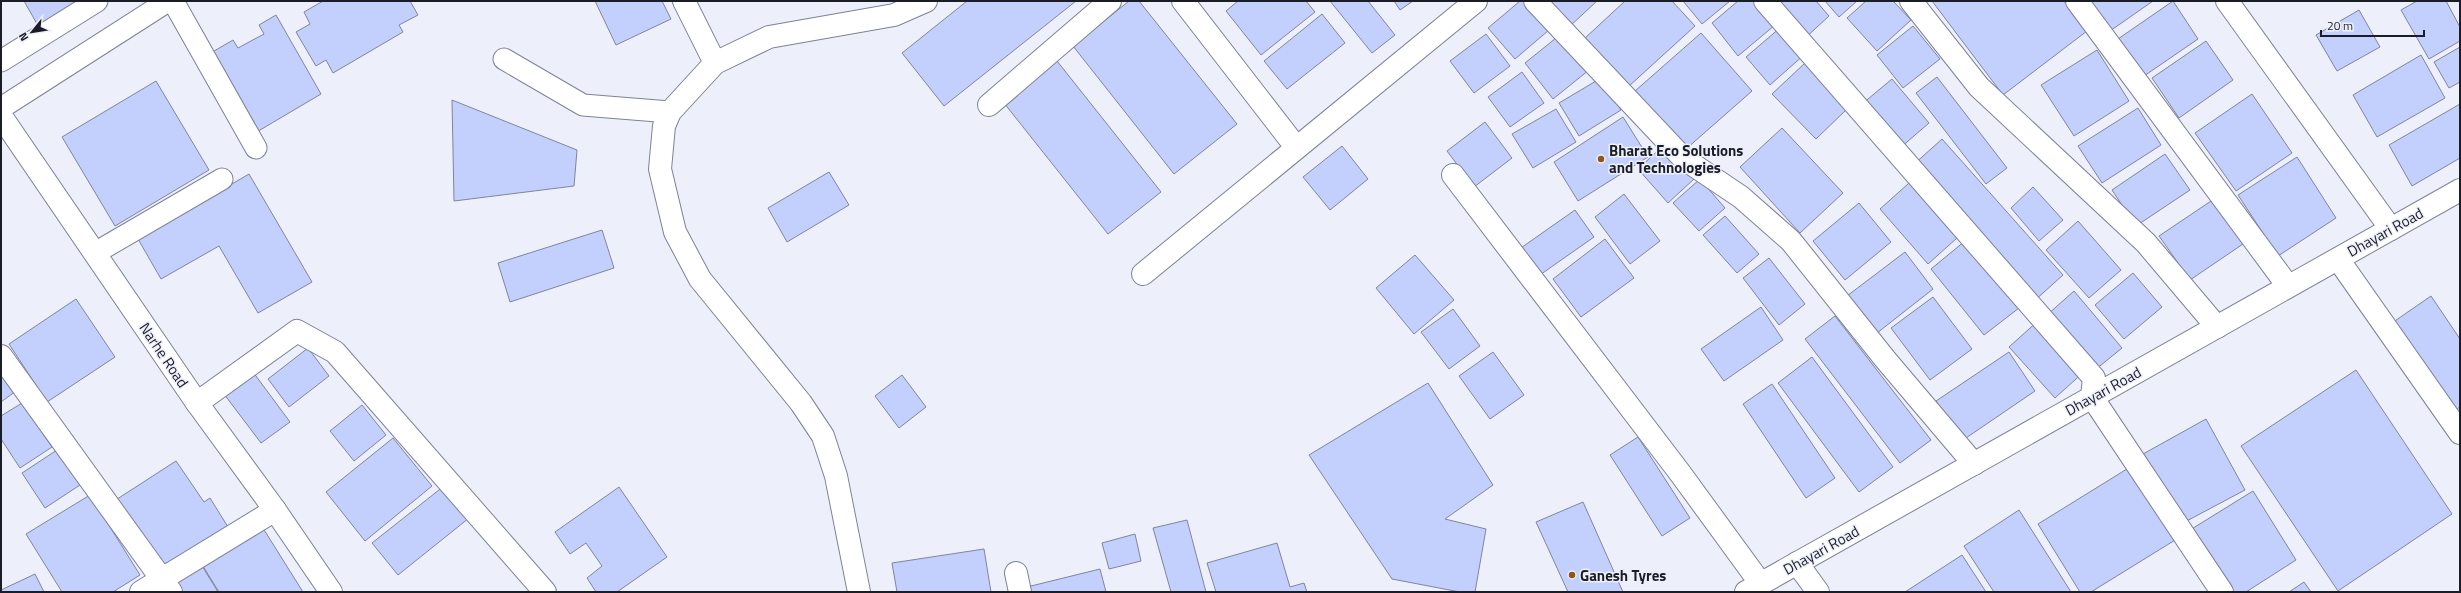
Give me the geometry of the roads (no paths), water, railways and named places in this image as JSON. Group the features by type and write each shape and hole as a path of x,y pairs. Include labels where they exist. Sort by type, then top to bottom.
{"street":[{"path":"684,1 715,63"},
{"path":"859,592 836,476 823,436 801,403 700,279 675,232 660,169 664,126 670,112 715,63 769,37 894,15 926,1"},
{"path":"989,104 1110,1"},
{"path":"1183,1 1296,147"},
{"path":"1143,274 1296,147 1476,1"},
{"path":"1535,1 1683,158 1741,197 1791,241 1885,359 1974,464"},
{"path":"1765,1 2094,378 2092,397 2222,592"},
{"path":"1912,1 1979,87 2146,243 2217,327"},
{"path":"2077,1 2288,286"},
{"path":"2227,1 2391,229"},
{"name":"Narhe Road","path":"1,116 197,403 275,510 331,592"},
{"path":"1453,175 1675,466 1754,588"},
{"name":"Dhayari Road","path":"1754,588 2460,190"},
{"path":"2338,259 2460,433"},
{"path":"197,403 297,331 335,352 545,592"},
{"path":"1,356 166,586"},
{"path":"141,592 166,586 275,510"},
{"path":"1797,564 1818,592"}],"lane":[{"path":"1,61 97,1"},
{"path":"1,108 168,1"},
{"path":"173,1 256,148"},
{"path":"504,59 583,105 670,112"},
{"path":"95,253 222,179"}],"place":[{"name":"Bharat Eco Solutions and Technologies","path":"1601,159"},
{"name":"Ganesh Tyres","path":"1572,575"}]}
